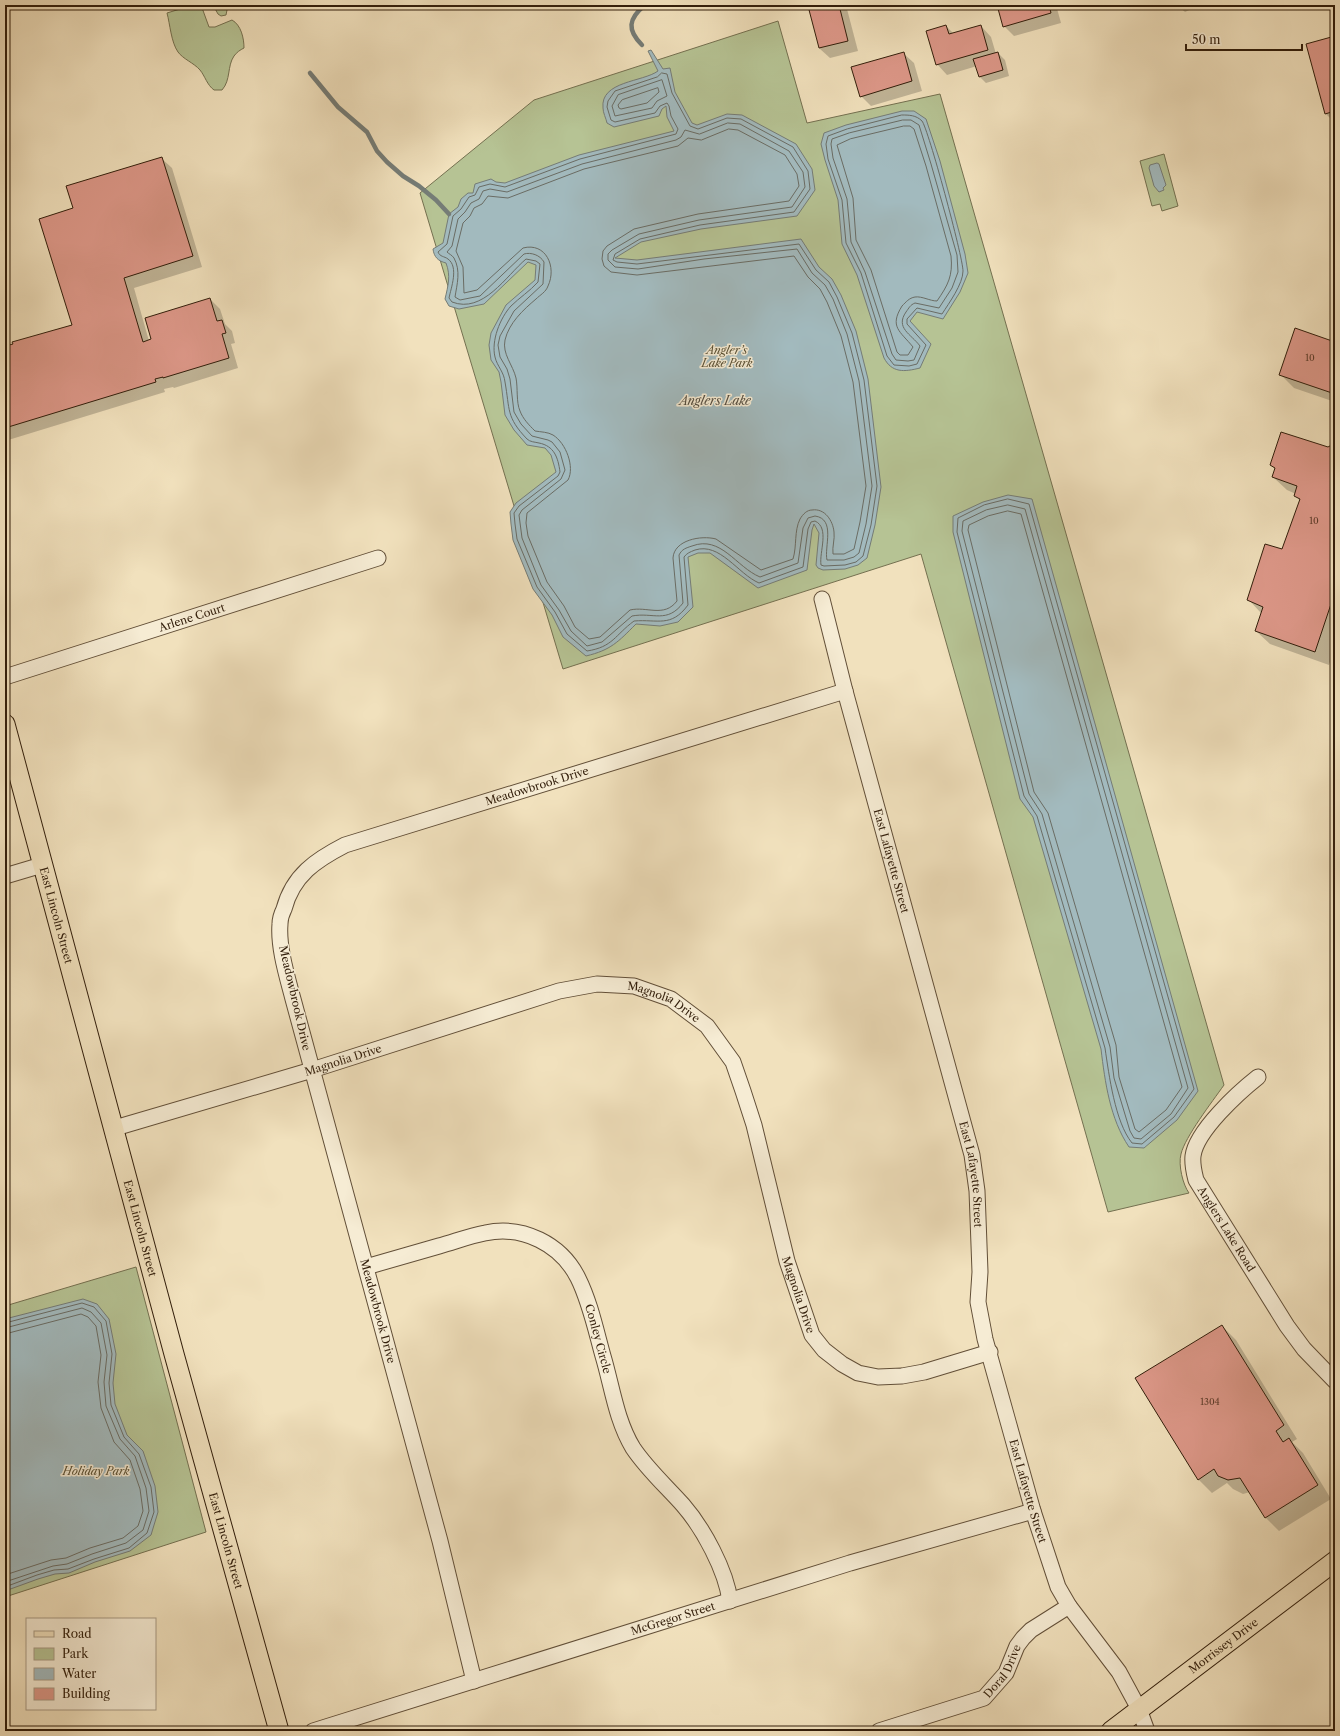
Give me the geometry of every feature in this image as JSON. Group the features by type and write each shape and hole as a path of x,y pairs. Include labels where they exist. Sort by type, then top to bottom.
{"main road":[{"name":"East Lincoln Street","path":"5,724 42,865 115,1128 176,1362 279,1731"},
{"name":"Morrissey Drive","path":"1111,1731 1335,1561"}],"street":[{"name":"Arlene Court","path":"5,677 378,558"},
{"name":"East Lafayette Street","path":"822,599 845,691 972,1155 977,1192 980,1272 978,1302 985,1339 990,1352 1033,1511 1058,1587 1069,1606 1119,1672 1139,1709 1147,1731"},
{"name":"Meadowbrook Drive","path":"474,1681 440,1541 293,999 282,953 280,923 286,899 299,877 314,864 345,845 845,691"},
{"path":"5,876 42,865"},
{"name":"Magnolia Drive","path":"115,1128 312,1070 559,991 597,984 634,986 671,999 707,1026 732,1062 754,1125 787,1261 804,1316 812,1335 824,1350 842,1364 853,1370 878,1377 902,1376 924,1372 990,1352"},
{"name":"Anglers Lake Road","path":"1258,1077 1242,1088 1203,1133 1196,1144 1193,1155 1193,1168 1196,1180 1287,1326 1304,1349 1335,1381"},
{"name":"Conley Circle","path":"366,1267 486,1232 515,1231 541,1240 551,1246 567,1260 578,1278 603,1356 616,1407 633,1447 651,1472 692,1516 709,1544 718,1564 729,1592 730,1602"},
{"name":"McGregor Street","path":"313,1731 850,1564 1033,1511"},
{"name":"Doral Drive","path":"879,1731 984,1698 1006,1673 1017,1646 1030,1630 1069,1606"}],"green space":[{"path":"193,5 201,5 209,27 215,27 232,20 238,25 241,32 244,48 234,56 230,64 227,82 222,90 214,90 200,70 178,52 174,43 167,13"},
{"path":"213,5 228,5 226,15 221,16 218,14"},
{"name":"Angler’s Lake Park","path":"778,21 807,123 940,94 1224,1085 1193,1129 1181,1154 1180,1164 1182,1175 1189,1193 1108,1212 921,554 563,669 420,193 534,100"},
{"path":"1164,154 1178,206 1162,211 1160,204 1152,206 1140,161"},
{"name":"Holiday Park","path":"136,1267 206,1532 5,1597 5,1306"}],"water":[{"name":"Anglers Lake","path":"651,50 663,69 670,68 675,92 692,123 697,125 727,114 742,115 796,144 812,169 815,190 797,216 701,229 641,242 615,258 637,260 801,239 819,267 832,279 841,295 856,331 868,379 881,487 875,525 867,558 858,565 845,569 823,570 818,568 816,565 819,533 814,524 807,570 758,588 710,553 698,553 688,557 693,607 678,622 660,626 636,624 624,636 608,648 586,656 563,637 552,615 533,589 513,540 510,512 516,503 556,472 551,455 545,448 527,445 514,430 505,415 499,372 491,360 489,345 491,333 506,305 535,280 536,265 528,262 484,304 459,309 449,306 445,299 448,281 448,268 446,263 439,260 435,256 433,249 443,243 449,214 458,207 461,199 468,193 473,193 475,184 491,179 496,182 505,183 579,155 674,131 667,117 666,106 662,109 659,116 614,127 607,123 604,114 604,99 608,92 615,87 651,75 658,71 648,51"},
{"path":"902,111 914,111 926,119 940,161 965,254 968,273 960,292 943,319 917,312 910,321 931,344 920,368 904,371 895,369 887,363 884,358 857,275 842,244 838,200 821,144 824,133 846,125"},
{"path":"1157,163 1159,164 1166,185 1163,188 1164,190 1159,192 1154,186 1149,168 1150,165"},
{"path":"1008,495 1032,499 1198,1091 1177,1120 1144,1148 1129,1147 1117,1125 1109,1100 1101,1049 1033,817 1020,799 953,532 953,516 983,502"},
{"name":"Holiday Park","path":"83,1299 97,1304 109,1319 116,1354 113,1383 115,1404 127,1435 143,1451 155,1486 158,1512 151,1535 130,1551 95,1562 69,1573 55,1574 5,1591 5,1319"}],"building":[{"path":"839,5 848,41 819,48 808,6"},
{"path":"997,5 1049,5 1051,13 1003,27"},
{"path":"946,25 949,34 981,25 988,50 936,65 926,31"},
{"path":"1335,36 1335,111 1325,114 1306,44"},
{"path":"904,52 912,81 860,97 851,67"},
{"path":"998,52 1003,70 979,77 973,59"},
{"path":"162,157 193,256 124,278 143,342 151,339 145,318 210,298 217,321 222,320 226,333 222,334 229,358 163,378 155,379 156,382 5,428 5,349 9,347 9,345 13,344 12,342 72,325 39,219 73,208 66,186"},
{"path":"1295,328 1335,342 1335,394 1279,375"},
{"path":"1281,432 1328,447 1335,443 1335,592 1315,652 1255,631 1263,607 1247,600 1265,544 1282,549 1300,499 1294,496 1297,486 1272,477 1275,468 1270,465"},
{"path":"1222,1325 1284,1425 1276,1431 1283,1442 1289,1438 1318,1485 1265,1518 1240,1478 1228,1480 1218,1476 1214,1469 1198,1480 1135,1378"}],"waterway":[{"path":"642,45 637,40 632,29 632,25 635,15 645,5"},
{"path":"310,73 338,107 367,132 377,151 387,162 403,176 419,186 436,200 449,214"}]}
